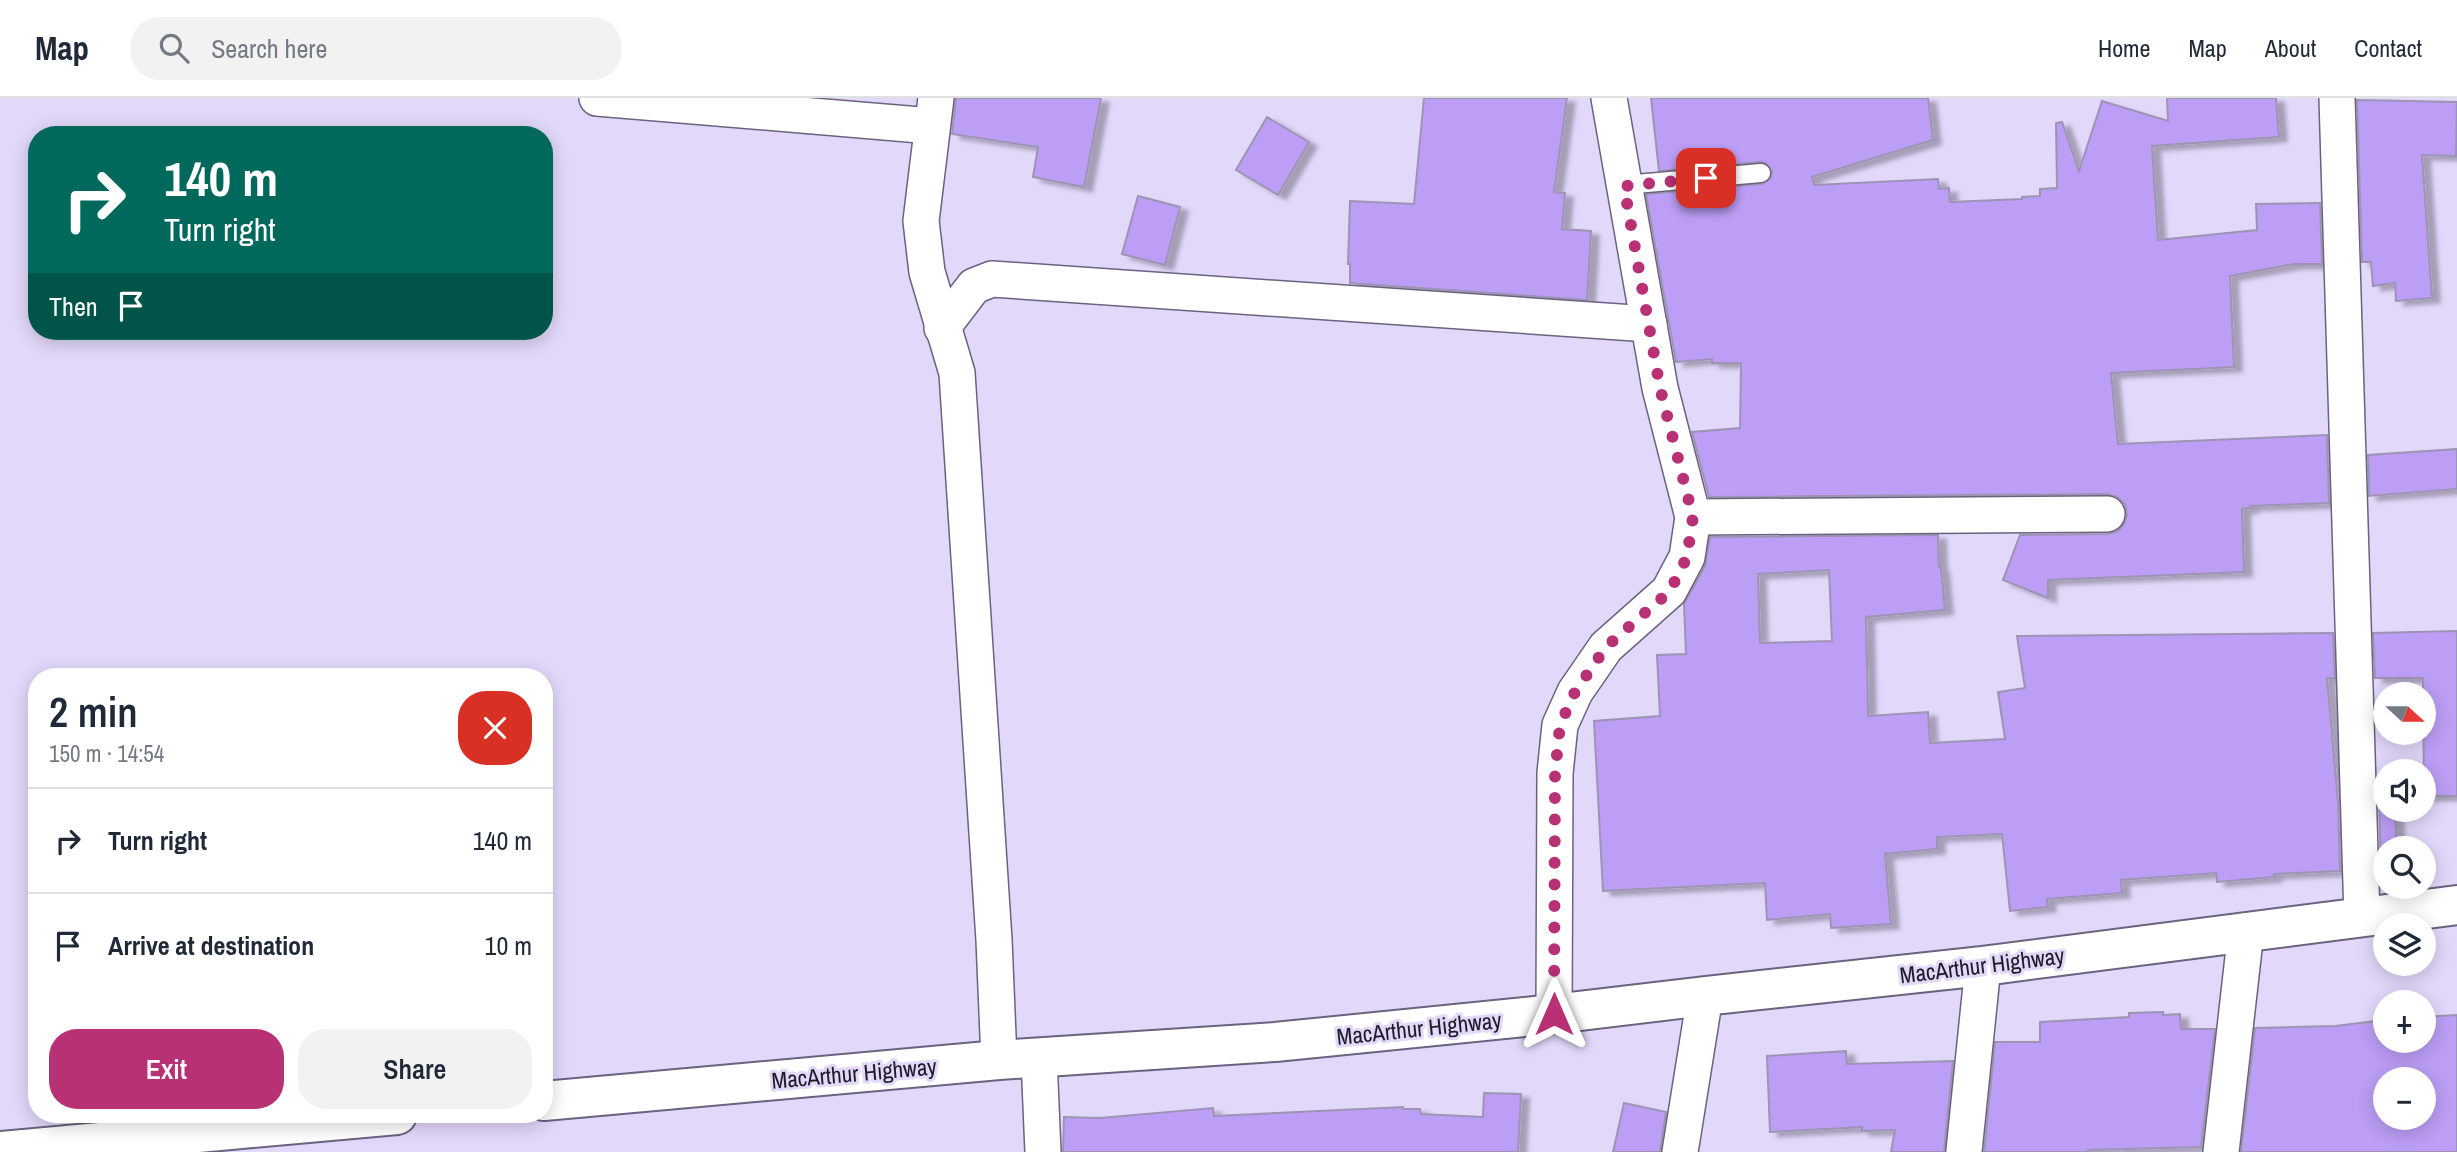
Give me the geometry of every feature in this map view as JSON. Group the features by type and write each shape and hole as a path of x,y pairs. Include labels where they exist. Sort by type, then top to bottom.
{"highway":[{"name":"MacArthur Highway","path":"553,1100 999,1060 1275,1042 1554,1014 1983,966 2457,905"},
{"path":"0,1151 309,1123"}],"street":[{"path":"597,98 934,112 921,221 927,272 957,373 994,940 999,1060"},
{"path":"1554,1014 1555,773 1560,725 1575,692 1606,647 1670,591 1687,557 1693,517 1660,388 1609,98"},
{"path":"2337,98 2362,917"},
{"path":"942,328 974,286 992,279 1649,324"},
{"path":"1693,517 2107,514"},
{"path":"2221,1152 2246,931"},
{"path":"1964,1151 1983,966"},
{"path":"1681,1152 1705,996"},
{"path":"1039,1058 1043,1152"}],"lane":[{"path":"1624,186 1761,173"}],"building":[{"path":"956,98 1101,98 1084,187 1033,177 1038,147 952,134"},
{"path":"1424,98 1567,98 1554,192 1565,193 1562,229 1591,231 1587,300 1350,283 1350,201 1414,204"},
{"path":"1651,98 1928,98 1933,140 1812,177 1814,185 1938,179 1939,189 1949,188 1950,202 2022,199 2040,196 2040,189 2057,188 2056,123 2062,122 2079,171 2102,101 2168,121 2167,98 2276,98 2279,137 2152,146 2158,240 2257,230 2256,204 2320,203 2322,264 2294,264 2230,276 2234,367 2111,373 2118,444 2327,435 2329,503 2250,506 2242,509 2244,572 2048,580 2048,598 2003,580 2020,535 2117,532 2127,515 2125,504 2117,497 2107,494 1709,497 1692,432 1740,428 1741,363 1712,363 1712,359 1676,362 1646,194 1762,184 1771,178 1772,171 1766,163 1760,162 1659,171"},
{"path":"2357,100 2457,102 2456,156 2422,155 2432,298 2396,301 2395,283 2373,286 2371,262 2362,262"},
{"path":"1267,117 1309,142 1278,195 1236,170"},
{"path":"1138,196 1180,207 1165,265 1122,254"},
{"path":"2457,449 2457,489 2369,496 2368,455"},
{"path":"1938,535 1945,610 1866,617 1868,716 1928,712 1930,743 2005,739 1998,692 2025,688 2017,636 2333,633 2335,678 2327,678 2338,802 2340,871 2274,874 2274,877 2217,882 2216,873 2121,880 2122,893 2047,899 2048,907 2010,911 2002,834 1937,837 1937,849 1885,854 1891,924 1831,928 1830,914 1767,920 1765,883 1603,891 1594,721 1660,716 1657,655 1686,654 1684,604 1705,566 1710,537","holes":["1829,570 1832,641 1760,643 1758,574"]},
{"path":"2457,631 2457,796 2436,796 2436,759 2424,759 2424,746 2436,746 2436,682 2423,682 2423,678 2375,678 2373,633"},
{"path":"2380,822 2396,822 2396,836 2380,836"},
{"path":"2163,1012 2163,1015 2180,1014 2181,1029 2215,1029 2201,1147 2088,1152 1984,1152 1995,1042 2040,1042 2040,1022 2129,1017 2129,1013"},
{"path":"2457,1015 2457,1152 2241,1152 2255,1028 2335,1026 2373,1021 2373,1053 2436,1053 2436,1016"},
{"path":"1846,1051 1847,1064 1953,1061 1944,1152 1891,1152 1895,1130 1862,1131 1862,1127 1770,1132 1767,1056"},
{"path":"1484,1093 1521,1094 1518,1152 1063,1152 1064,1117 1100,1118 1213,1108 1214,1116 1403,1107 1420,1109 1421,1114 1483,1117"},
{"path":"1624,1103 1666,1112 1660,1152 1613,1152"}],"route":[{"path":"1554,1014 1555,773 1560,725 1575,692 1606,647 1670,591 1687,557 1693,517 1660,388 1624,186 1706,178"}]}
